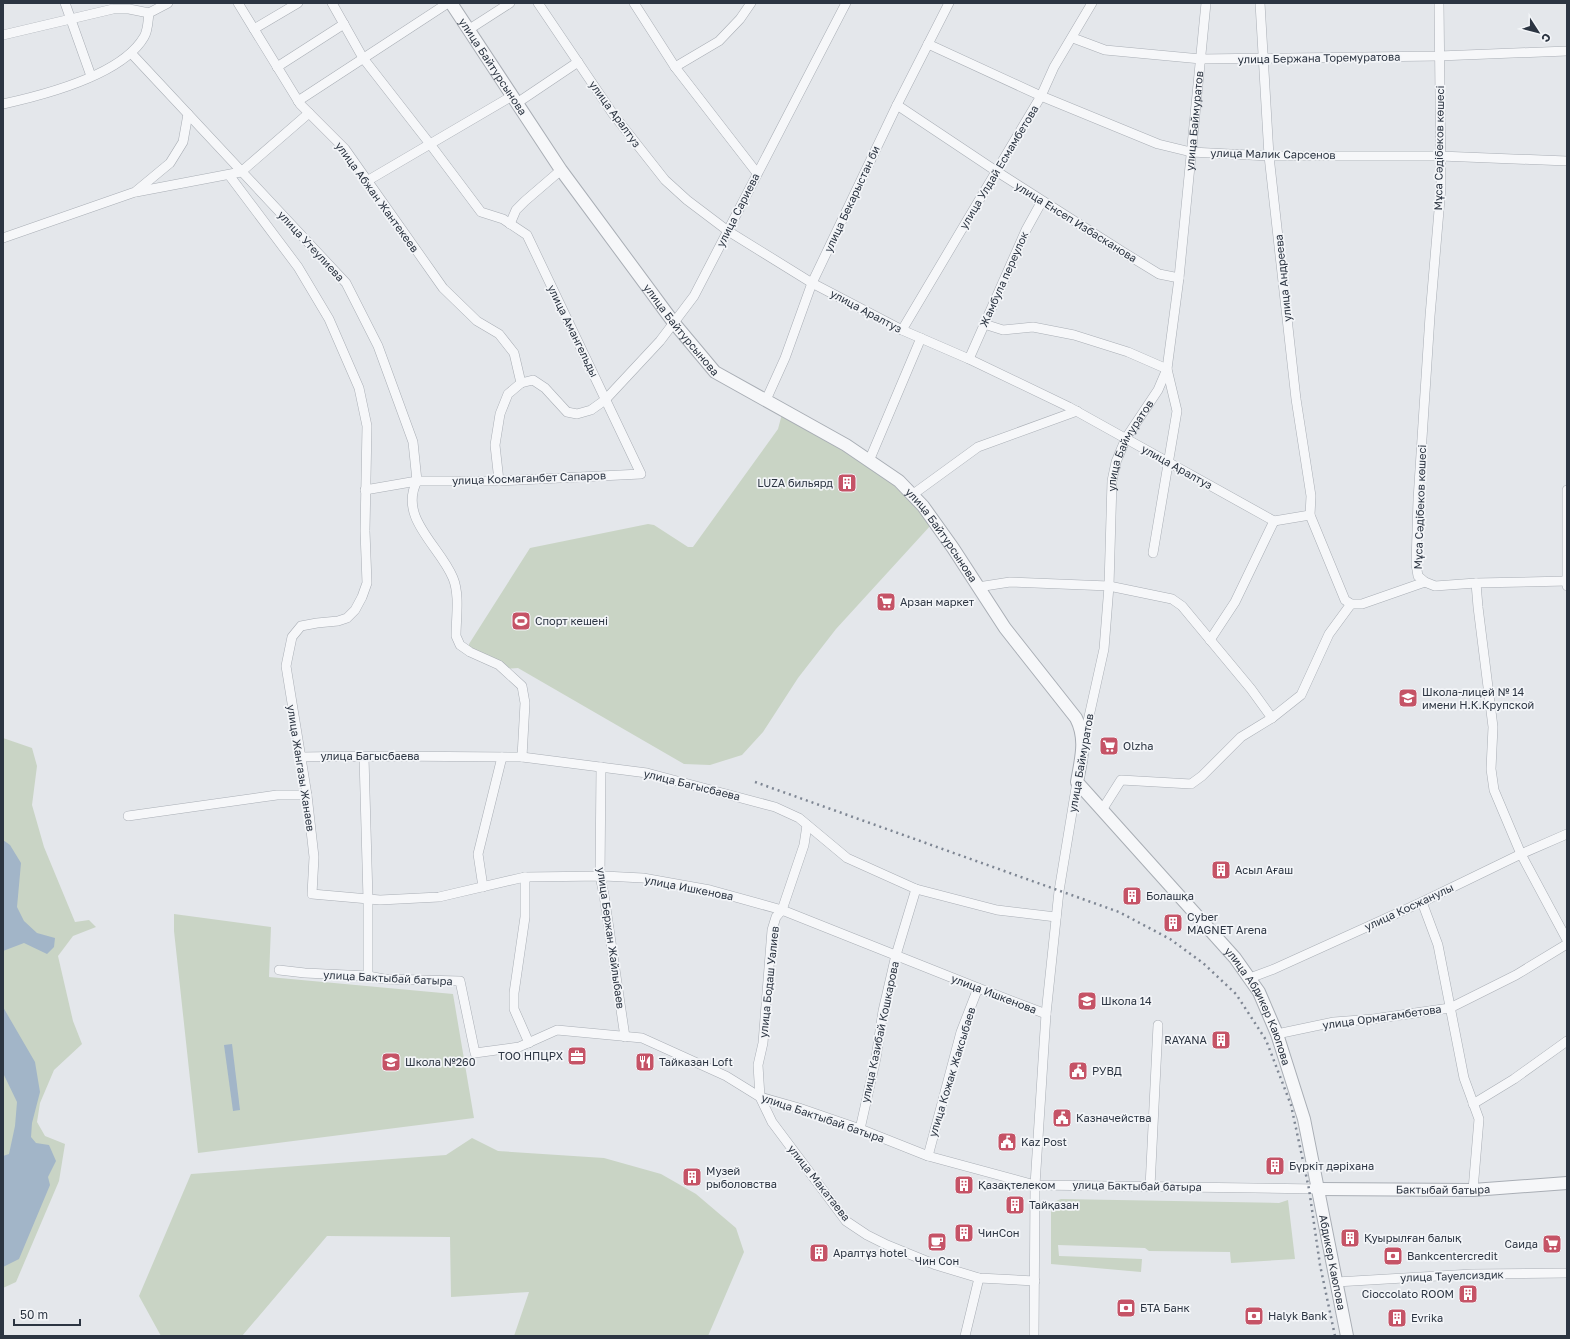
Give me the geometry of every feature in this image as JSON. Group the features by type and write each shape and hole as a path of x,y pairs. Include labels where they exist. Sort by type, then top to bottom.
{"street":[{"path":"65,3 91,76"},
{"path":"3,35 113,9 129,9 150,13 168,3"},
{"name":"улица Абжан Жантекеев","path":"238,3 298,101 345,149 443,288 477,321 499,334 514,353 521,383"},
{"path":"254,29 298,3"},
{"path":"332,3 363,58 430,144"},
{"path":"298,101 449,3"},
{"name":"улица Байтурсынова","path":"449,3 562,170 674,323 716,372 846,445 899,481 932,518 1005,628 1076,718 1081,728 1083,740"},
{"path":"468,30 510,3"},
{"name":"улица Аралтуз","path":"538,3 613,114 665,180 687,200 728,231 812,283 902,330 969,359 1077,411 1274,521"},
{"path":"634,3 675,67 757,173"},
{"path":"675,67 719,41 740,19 751,3"},
{"name":"улица Сариева","path":"521,383 533,380 545,388 567,412 577,414 591,410 605,400 660,341 694,296 846,3"},
{"name":"улица Бекарыстан би","path":"766,400 784,358 812,283 897,105 949,3"},
{"name":"улица Улдай Есмамбетова","path":"902,330 1041,96 1054,67 1092,3"},
{"name":"улица Баймуратов","path":"1034,1336 1035,1185 1046,1014 1059,891 1083,740 1104,649 1109,586 1112,482 1116,462 1126,438 1158,390 1167,369 1179,278 1206,3"},
{"name":"улица Андреева","path":"1260,3 1269,156 1296,399 1311,496 1310,515"},
{"name":"Мұса Сәдібеков көшесі","path":"1440,3 1440,187 1418,500 1416,564 1418,576 1425,582 1435,586 1476,583 1567,581"},
{"path":"3,104 64,88 109,68 131,53 145,36 150,13"},
{"path":"277,67 344,24"},
{"name":"улица Бержана Торемуратова","path":"1072,38 1105,50 1201,59 1439,56 1567,51"},
{"name":"улица Малик Сарсенов","path":"928,44 1041,96 1158,144 1191,152 1269,156 1440,156 1567,161"},
{"name":"улица Утеулиева","path":"131,53 346,283 378,346 413,442 416,481 411,494 412,507 416,520 453,578 456,592 456,636 460,646 499,665 522,686 525,703 522,757"},
{"path":"367,181 430,144 515,100 578,62"},
{"name":"улица Енсеп Избасканова","path":"897,105 996,172 1159,274 1179,278"},
{"path":"3,238 135,192 242,172 309,113"},
{"path":"135,192 170,163 183,142 188,114"},
{"name":"улица Амангельды","path":"430,144 481,212 503,220 527,236 641,474"},
{"path":"510,224 516,210 520,205 562,170"},
{"name":"улица Жангазы Жанаев","path":"229,175 298,267 329,319 359,388 367,426 365,490 367,582 362,597 348,618 338,621 301,626 296,631 291,643 286,666 307,794 314,857 312,894"},
{"name":"Жамбула переулок","path":"969,359 1026,230 1042,201"},
{"path":"984,324 1003,330 1033,327 1074,335 1128,352 1167,369 1177,411 1153,553"},
{"path":"870,461 921,338"},
{"path":"499,481 495,445 500,414 508,394 521,383"},
{"path":"912,495 978,447 1077,411"},
{"name":"улица Космаганбет Сапаров","path":"365,490 416,481 499,481 641,474"},
{"path":"1567,490 1567,586"},
{"path":"1210,640 1235,602 1274,521 1310,515 1345,600 1351,604 1362,604 1425,582"},
{"name":"улица Байтурсынова","path":"978,587 1010,582 1109,586 1172,599 1182,606 1251,689 1272,718"},
{"path":"1476,583 1493,727 1491,769 1494,790 1521,854 1567,940"},
{"path":"1102,810 1121,780 1191,784 1202,776 1242,737 1272,718 1302,695 1329,634 1351,604"},
{"name":"улица Багысбаева","path":"300,757 332,755 364,757 522,757 647,773 775,807 799,818 847,858 916,889 997,910 1056,917"},
{"path":"364,757 368,899 368,976"},
{"path":"483,887 478,854 502,757"},
{"name":"улица Бержан Жайлыбаев","path":"601,767 600,876 625,1036"},
{"name":"улица Абдикер Каюпова","path":"1077,782 1235,958 1259,992 1277,1034 1304,1119 1318,1189"},
{"path":"128,816 277,796 307,794"},
{"name":"улица Бодаш Уалиев","path":"760,1097 758,1065 763,1043 772,930 776,917 782,910 804,845 807,825"},
{"name":"улица Косжанулы","path":"1250,978 1274,969 1422,902 1521,854 1567,834"},
{"name":"улица Ишкенова","path":"312,894 380,900 439,897 525,877 600,876 643,878 710,890 782,910 1046,1014"},
{"path":"525,877 525,917 514,993 514,1010 529,1042"},
{"name":"улица Казибай Кошкарова","path":"860,1129 876,1058 883,1010 896,955 916,889"},
{"path":"1422,902 1438,945 1464,1078 1479,1119 1473,1190"},
{"name":"улица Ормагамбетова","path":"1277,1034 1334,1022 1373,1019 1450,1008 1516,975 1567,944"},
{"name":"улица Бактыбай батыра","path":"279,970 305,973 368,976 384,979 460,981 475,1053 519,1047 556,1030 642,1038 726,1076 760,1097 799,1108 860,1129 928,1156 1035,1185 1318,1189"},
{"name":"улица Кожак Жаксыбаев","path":"928,1156 961,1032 978,988"},
{"path":"1150,1187 1158,1025"},
{"path":"1473,1104 1514,1079 1567,1041"},
{"name":"улица Макатаева","path":"760,1097 772,1122 846,1221 867,1235 887,1245 936,1265 979,1278 1035,1281"},
{"name":"Бактыбай батыра","path":"1318,1189 1473,1190 1567,1184"},
{"name":"Абдикер Каюпова","path":"1318,1189 1347,1336"},
{"name":"улица Тауелсиздик","path":"1336,1282 1472,1274 1567,1273"},
{"path":"965,1336 979,1278"}],"green space":[{"path":"782,414 846,451 877,471 909,498 931,525 836,629 798,678 763,732 742,755 710,765 684,764 518,668 506,669 469,648 469,644 530,548 648,524 654,525 688,547 693,547 778,429"},
{"path":"3,738 32,748 37,766 32,805 44,847 75,922 89,920 96,927 73,936 58,956 73,1021 82,1044 54,1070 40,1103 37,1122 45,1136 65,1144 59,1181 16,1282 3,1288"},
{"path":"174,914 271,927 269,977 453,994 474,1118 198,1153 174,931"},
{"path":"472,1138 498,1151 604,1158 661,1174 696,1194 736,1228 744,1252 708,1336 514,1336 529,1292 451,1297 450,1237 327,1236 242,1336 161,1336 139,1296 191,1174 446,1155"},
{"path":"1061,1199 1279,1203 1288,1200 1295,1259 1231,1263 1230,1252 1149,1251 1145,1248 1058,1245 1059,1256 1142,1259 1141,1272 1051,1264 1051,1210 1054,1202"}],"water":[{"path":"3,840 10,845 21,863 17,907 24,921 37,933 55,938 54,947 47,954 24,943 3,951"},
{"path":"3,1007 35,1062 40,1092 32,1123 31,1137 36,1143 49,1145 56,1161 48,1177 50,1185 19,1259 3,1267 3,1156 9,1154 15,1126 17,1102 3,1073"},
{"path":"232,1044 240,1110 233,1111 224,1045"}],"railway":[{"path":"755,782 1119,912 1170,939 1203,963 1236,994 1266,1040 1291,1105 1309,1189 1320,1265 1335,1336"}],"place":[{"name":"LUZA бильярд","path":"847,483"},
{"name":"Арзан маркет","path":"886,602"},
{"name":"Спорт кешені","path":"521,621"},
{"name":"Школа-лицей № 14 имени Н.К.Крупской","path":"1408,698"},
{"name":"Olzha","path":"1109,746"},
{"name":"Асыл Ағаш","path":"1221,870"},
{"name":"Болашқа","path":"1132,896"},
{"name":"Cyber MAGNET Arena","path":"1173,923"},
{"name":"Школа 14","path":"1087,1001"},
{"name":"RAYANA","path":"1221,1040"},
{"name":"ТОО НПЦРХ","path":"577,1056"},
{"name":"Школа №260","path":"391,1062"},
{"name":"Тайказан Loft","path":"645,1062"},
{"name":"РУВД","path":"1078,1071"},
{"name":"Казначейства","path":"1062,1118"},
{"name":"Kaz Post","path":"1007,1142"},
{"name":"Бүркіт дәріхана","path":"1275,1166"},
{"name":"Музей рыболовства","path":"692,1177"},
{"name":"Қазақтелеком","path":"964,1185"},
{"name":"Тайқазан","path":"1015,1205"},
{"name":"ЧинСон","path":"964,1233"},
{"name":"Қуырылған балық","path":"1350,1238"},
{"name":"Чин Сон","path":"937,1242"},
{"name":"Саида","path":"1552,1244"},
{"name":"Аралтұз hotel","path":"819,1253"},
{"name":"Bankcentercredit","path":"1393,1256"},
{"name":"Cioccolato ROOM","path":"1468,1294"},
{"name":"БТА Банк","path":"1126,1308"},
{"name":"Halyk Bank","path":"1254,1316"},
{"name":"Evrika","path":"1397,1318"}]}
